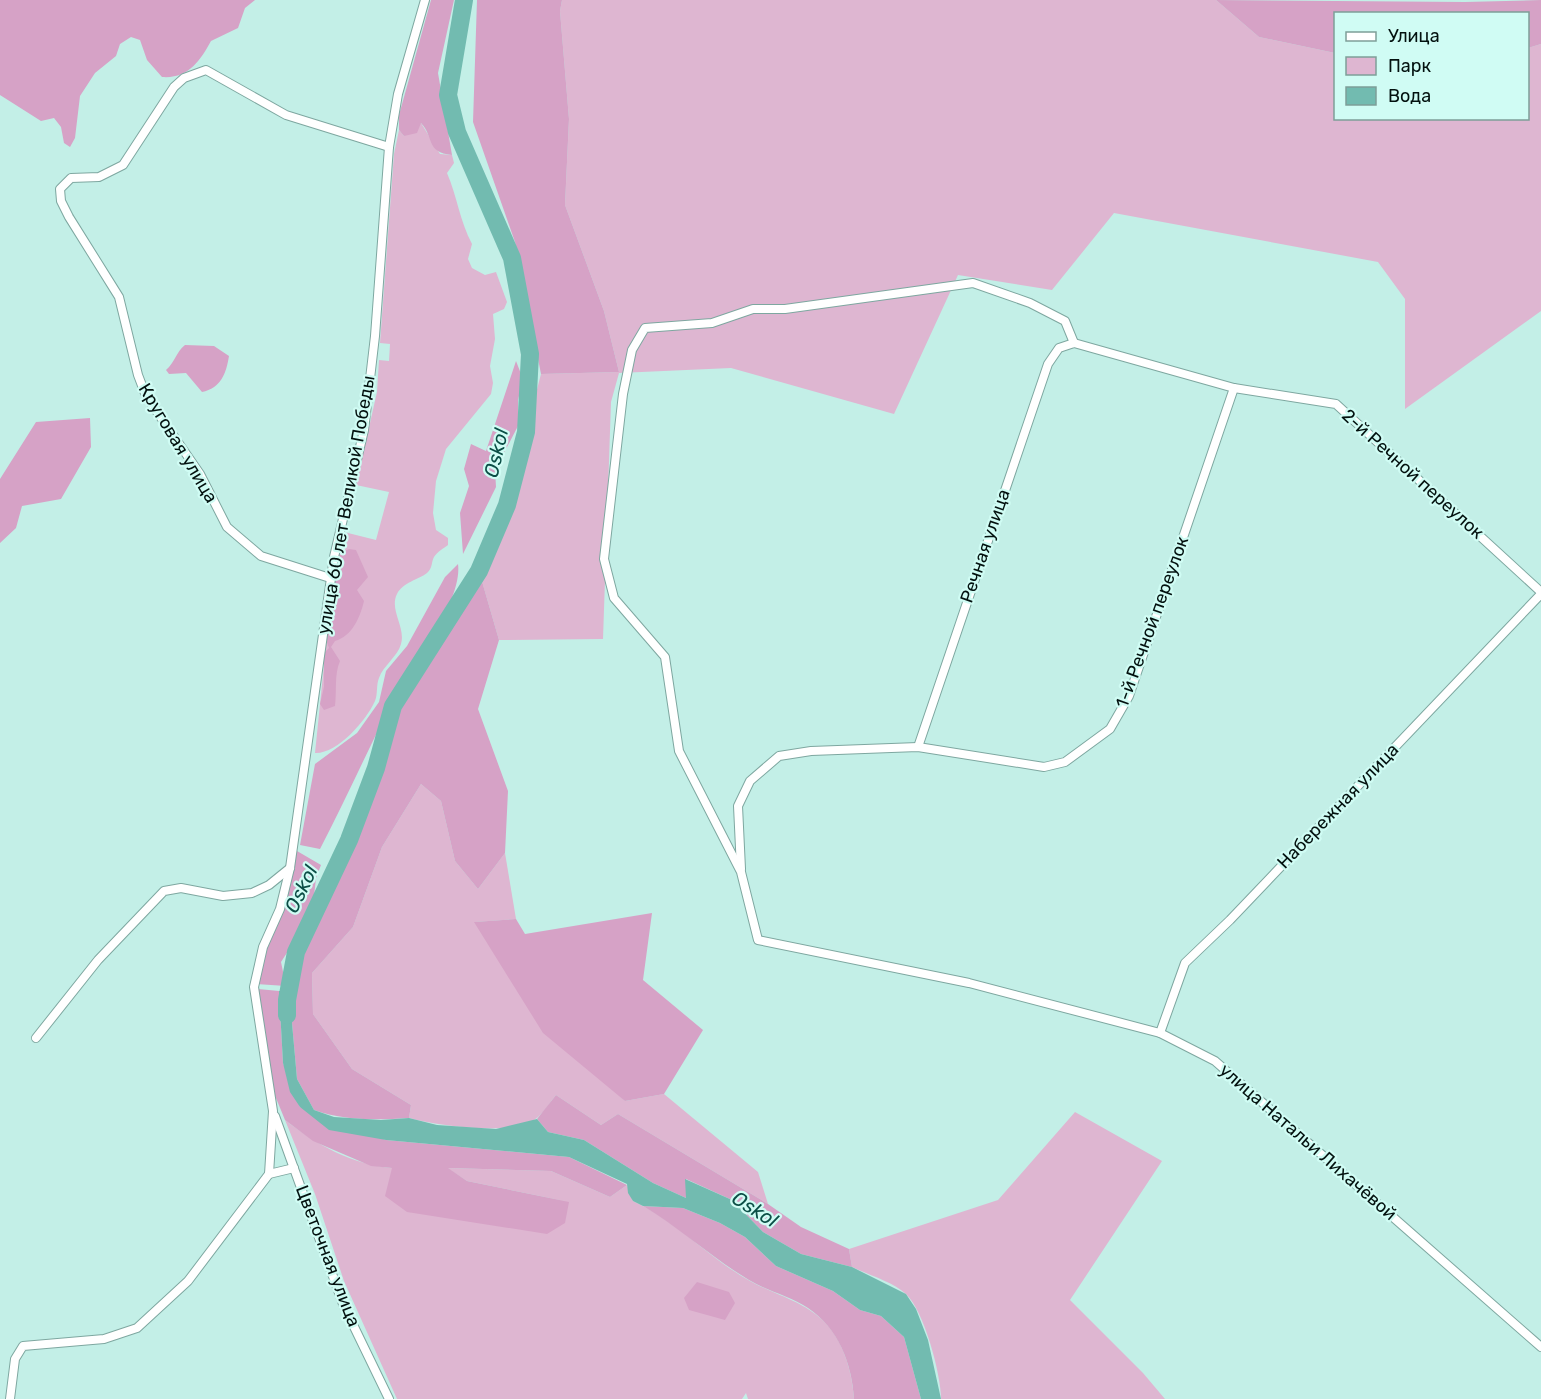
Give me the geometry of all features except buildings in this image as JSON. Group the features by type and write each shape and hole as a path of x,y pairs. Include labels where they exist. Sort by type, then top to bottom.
{"street":[{"name":"улица 60 лет Великой Победы","path":"269,1174 273,1111 254,987 263,947 280,909 290,868 330,578 364,430 375,336 388,147 398,94 425,0"},
{"name":"Круговая улица","path":"330,578 261,556 227,526 200,474 146,396 138,375 119,297 69,217 61,201 60,189 71,178 99,177 123,165 174,87 184,78 206,70 253,99 286,115 388,147"},
{"path":"741,873 679,751 665,657 614,598 604,559 622,393 632,350 645,328 712,323 753,309 785,309 974,283 1030,303 1065,321 1074,343"},
{"name":"Речная улица","path":"918,747 1048,364 1059,348 1074,343"},
{"name":"2-й Речной переулок","path":"1074,343 1234,388 1336,404 1541,593"},
{"name":"1-й Речной переулок","path":"741,873 738,806 750,781 779,756 811,751 918,747 1044,767 1065,762 1110,729 1129,696 1234,388"},
{"name":"Набережная улица","path":"1160,1033 1185,963 1230,920 1541,593"},
{"path":"36,1038 98,960 164,891 181,888 223,896 252,893 269,885 290,868"},
{"name":"улица Натальи Лихачёвой","path":"741,873 758,940 969,984 1160,1033 1215,1061 1541,1347"},
{"name":"Цветочная улица","path":"273,1111 343,1304 388,1399"},
{"path":"10,1399 15,1359 23,1346 104,1339 136,1328 188,1281 269,1174 294,1168"}],"green space":[{"path":"562,0 1216,0 1259,37 1334,53 1334,120 1529,120 1529,48 1541,44 1541,311 1405,409 1405,299 1378,262 1114,213 1052,290 958,275 894,414 731,368 619,373 611,402 603,639 499,640 479,571 507,505 541,374 619,372 604,311 565,205 569,119 560,11"},
{"path":"421,123 440,154 452,155 454,163 447,173 464,227 472,244 468,259 472,268 485,275 496,272 507,302 504,309 493,314 495,339 490,366 493,383 491,394 446,449 436,481 433,513 436,530 448,538 448,545 435,555 427,573 407,584 397,594 395,606 401,631 401,644 381,674 371,709 350,735 332,748 315,753 331,597 344,532 376,540 389,492 356,485 377,392 379,360 389,361 390,344 380,343 394,154 399,130 404,136"},
{"path":"421,784 441,801 455,861 478,889 505,853 516,919 475,922 625,1101 664,1094 758,1172 768,1204 618,1114 601,1125 556,1095 538,1117 512,1127 475,1128 437,1124 409,1118 411,1105 352,1069 313,1014 312,973 353,927 382,847"},
{"path":"1075,1112 1162,1161 1070,1300 1143,1373 1165,1399 941,1399 938,1374 930,1344 913,1302 894,1286 852,1267 849,1249 998,1200"},
{"path":"285,1120 335,1152 377,1166 569,1202 467,1181 447,1168 551,1171 610,1197 627,1185 633,1201 664,1219 720,1262 750,1281 802,1305 821,1318 835,1335 843,1352 852,1380 854,1399 748,1399 746,1393 742,1399 397,1399 344,1281 315,1194"}],"shaded area":[{"path":"0,0 255,0 245,8 238,28 211,41 198,62 179,75 162,77 147,60 140,40 131,37 120,44 116,56 95,73 80,96 75,138 70,147 64,143 61,127 54,118 41,121 0,95"},
{"path":"431,0 454,0 438,73 452,155 434,148 421,123 417,133 404,136 399,130 399,115"},
{"path":"477,0 562,0 560,11 569,119 565,205 604,311 619,372 541,374 515,242 473,122"},
{"path":"1216,0 1465,2 1541,0 1541,44 1529,48 1529,12 1334,12 1334,53 1259,37"},
{"path":"185,345 214,346 229,356 226,369 218,384 202,392 186,373 169,374 166,370"},
{"path":"516,361 523,379 518,400 518,426 495,470 496,487 463,554 460,513 469,486 464,469 471,444 486,451"},
{"path":"90,418 91,447 61,499 22,506 16,528 0,543 0,479 36,422"},
{"path":"349,549 356,550 368,577 357,590 364,601 358,620 351,631 335,641 331,647 340,661 336,677 335,706 324,710 320,704 324,687 324,653 329,648 325,637 334,600 332,592 339,553"},
{"path":"458,564 457,579 444,616 391,704 320,849 300,845 315,764 357,733 379,702 386,671 407,646 445,577"},
{"path":"479,571 499,640 478,709 508,791 505,853 478,889 455,861 441,801 421,784 382,847 353,927 312,973 313,1014 352,1069 411,1105 409,1118 361,1119 326,1114 314,1110 297,1079 292,1023 297,992 296,952 349,840 376,768 393,706"},
{"path":"297,851 321,865 316,878 312,914 281,962 286,986 256,984 257,954 276,916 280,889"},
{"path":"652,913 643,980 703,1030 664,1094 625,1101 543,1033 474,922 516,919 525,934"},
{"path":"258,989 279,991 283,1063 300,1107 386,1140 569,1157 627,1185 610,1197 551,1171 448,1168 467,1181 569,1202 565,1223 547,1234 407,1212 385,1196 392,1168 371,1166 313,1141 285,1120 269,1081"},
{"path":"556,1095 601,1125 618,1114 768,1204 801,1227 849,1249 852,1267 801,1254 763,1232 732,1200 686,1179 686,1198 653,1183 584,1140 548,1132 537,1119"},
{"path":"643,1206 683,1208 720,1223 745,1237 776,1266 833,1291 860,1310 881,1316 904,1337 921,1399 854,1399 850,1372 842,1348 819,1316 801,1304 749,1280"},
{"path":"697,1282 729,1292 735,1303 725,1320 689,1310 684,1298"}],"water":[{"path":"279,991 297,992 292,1023 297,1079 314,1110 334,1117 381,1120 409,1118 437,1125 496,1129 537,1119 548,1132 584,1140 653,1183 686,1198 685,1179 732,1200 763,1232 801,1254 852,1267 906,1294 916,1309 928,1340 941,1399 921,1399 904,1337 881,1316 860,1310 833,1291 776,1266 745,1237 720,1223 683,1208 643,1206 633,1201 628,1193 627,1184 569,1157 386,1140 329,1130 300,1107 290,1092 283,1063"}],"waterway":[{"name":"Oskol","path":"287,1015 287,1000 296,952 349,840 376,768 393,706 479,571 507,505 526,432 530,354 512,258 457,132 448,95 464,0"}]}
